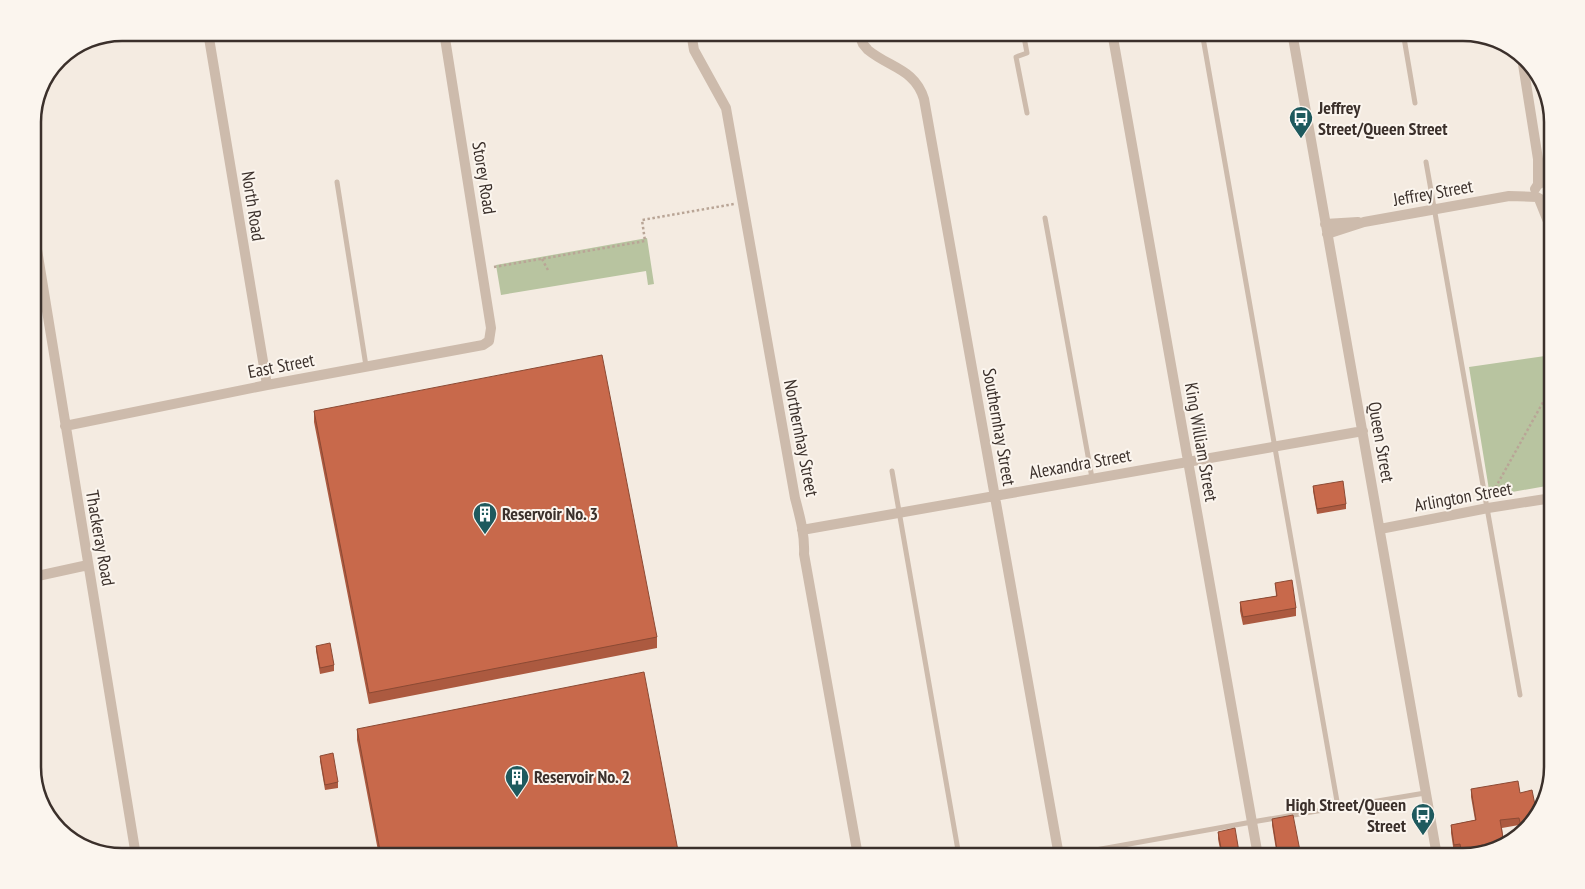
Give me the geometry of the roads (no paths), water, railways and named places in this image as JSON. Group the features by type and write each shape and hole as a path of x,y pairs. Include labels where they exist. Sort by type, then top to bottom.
{"street":[{"name":"North Road","path":"210,41 267,386"},
{"name":"Storey Road","path":"445,41 491,328"},
{"name":"Northernhay Street","path":"692,41 694,50 726,108 802,530 804,554 857,848"},
{"name":"Southernhay Street","path":"862,41 868,50 913,77 920,88 959,290 994,496 1060,848"},
{"name":"King William Street","path":"1113,41 1257,848"},
{"name":"Queen Street","path":"1294,41 1435,848"},
{"path":"1524,69 1538,159 1544,182"},
{"name":"Jeffrey Street","path":"1326,229 1544,190"},
{"name":"Thackeray Road","path":"41,275 135,848"},
{"name":"East Street","path":"65,426 483,345 489,340 491,328"},
{"name":"Alexandra Street","path":"802,530 1363,431"},
{"name":"Arlington Street","path":"1380,529 1544,499"},
{"path":"41,575 88,566"}],"lane":[{"path":"1025,41 1027,53 1016,57 1027,113"},
{"path":"1204,41 1338,807"},
{"path":"1405,41 1415,103"},
{"path":"1426,162 1520,695"},
{"path":"337,182 366,367"},
{"path":"1045,218 1092,479"},
{"path":"892,471 958,848"},
{"path":"1106,848 1425,793"}],"place":[{"name":"Jeffrey Street/Queen Street","path":"1301,139"},
{"name":"Reservoir No. 3","path":"485,535"},
{"name":"Reservoir No. 2","path":"517,798"},
{"name":"High Street/Queen Street","path":"1423,836"}]}
